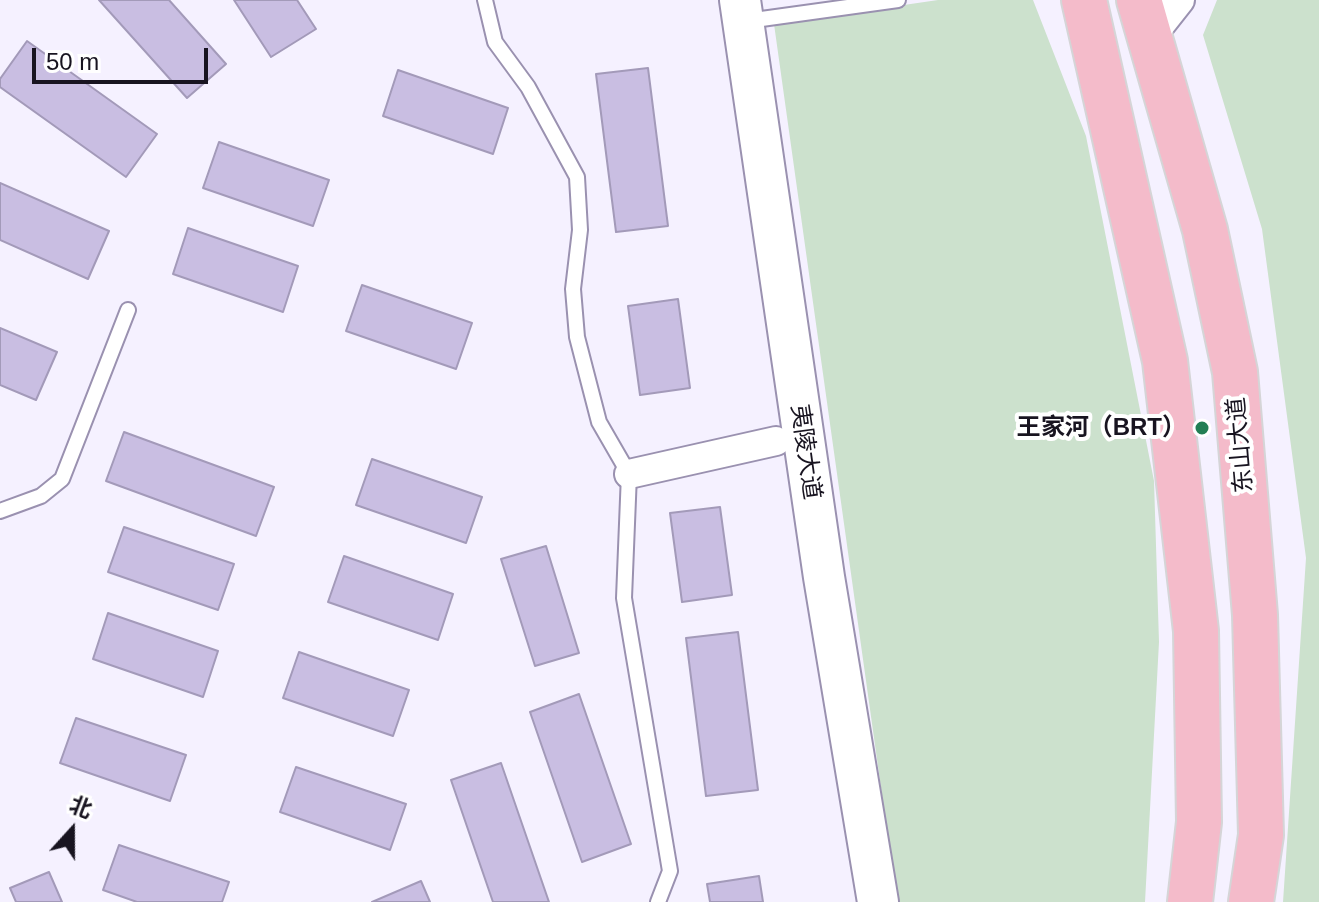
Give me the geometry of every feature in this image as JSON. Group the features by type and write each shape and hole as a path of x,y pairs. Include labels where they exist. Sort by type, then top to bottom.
{"main road":[{"path":"1084,0 1165,361 1196,631 1199,822 1190,902"},
{"name":"夷陵大道","path":"732,7 776,441 850,902"},
{"name":"夷陵大道","path":"732,7 878,902"},
{"name":"东山大道","path":"1144,19 1205,230 1235,372 1255,615 1261,835 1251,902"}],"street":[{"path":"1144,19 1180,0"},
{"path":"629,474 776,441"}],"lane":[{"path":"485,0 495,42 528,87 577,177 580,230 573,289 577,337 599,422 629,474 624,598 670,871 658,902"},
{"path":"732,7 898,0"},
{"path":"0,511 41,496 62,479 128,310"}],"green space":[{"path":"938,0 1033,0 1086,136 1154,481 1159,642 1145,902 897,902 774,24"},
{"path":"1217,0 1319,0 1319,902 1283,902 1306,558 1262,229 1203,35"}],"building":[{"path":"99,0 169,0 226,64 187,98"},
{"path":"234,0 297,0 316,29 271,57"},
{"path":"27,41 157,134 126,177 0,87 0,79"},
{"path":"648,68 668,226 616,232 596,74"},
{"path":"398,70 508,108 493,154 383,116"},
{"path":"219,142 329,180 313,226 203,188"},
{"path":"0,183 109,231 88,279 0,240"},
{"path":"188,228 298,266 283,312 173,274"},
{"path":"362,285 472,323 456,369 346,331"},
{"path":"678,299 690,388 640,395 628,306"},
{"path":"0,328 57,352 36,400 0,385"},
{"path":"124,432 274,487 256,536 106,481"},
{"path":"372,459 482,497 466,543 356,505"},
{"path":"720,507 732,595 682,602 670,513"},
{"path":"124,527 234,564 218,610 108,572"},
{"path":"546,546 579,653 535,666 501,559"},
{"path":"344,556 453,594 438,640 328,602"},
{"path":"108,613 218,651 203,697 93,659"},
{"path":"738,632 758,790 706,796 686,638"},
{"path":"299,652 409,690 393,736 283,698"},
{"path":"579,694 631,844 582,862 530,712"},
{"path":"76,718 186,755 170,801 60,763"},
{"path":"501,763 549,902 493,902 451,780"},
{"path":"296,767 406,804 390,850 280,812"},
{"path":"119,845 229,882 222,902 137,902 103,890"},
{"path":"49,872 62,902 16,902 10,888"},
{"path":"759,876 763,902 710,902 707,884"},
{"path":"421,881 430,902 372,902"}],"place":[{"name":"王家河（BRT）","path":"1202,428"}]}
